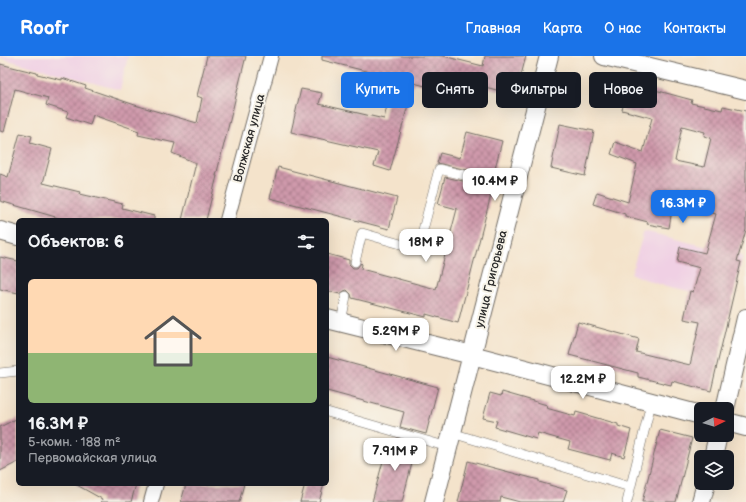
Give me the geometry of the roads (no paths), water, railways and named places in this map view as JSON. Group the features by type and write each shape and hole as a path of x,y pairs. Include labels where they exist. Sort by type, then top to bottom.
{"street":[{"name":"Волжская улица","path":"228,218 271,56"},
{"name":"улица Григорьева","path":"434,502 549,56"},
{"path":"604,56 746,90"},
{"path":"0,231 16,235"},
{"path":"727,402 746,318"},
{"path":"334,321 472,355 694,413"},
{"path":"734,424 746,427"},
{"path":"151,502 155,486"},
{"path":"701,502 704,490"}],"lane":[{"path":"355,262 362,233 418,249 439,169 514,187"},
{"path":"334,321 346,296"},
{"path":"0,373 16,371"},
{"path":"627,502 652,403"},
{"path":"329,412 450,440 630,487"}]}
